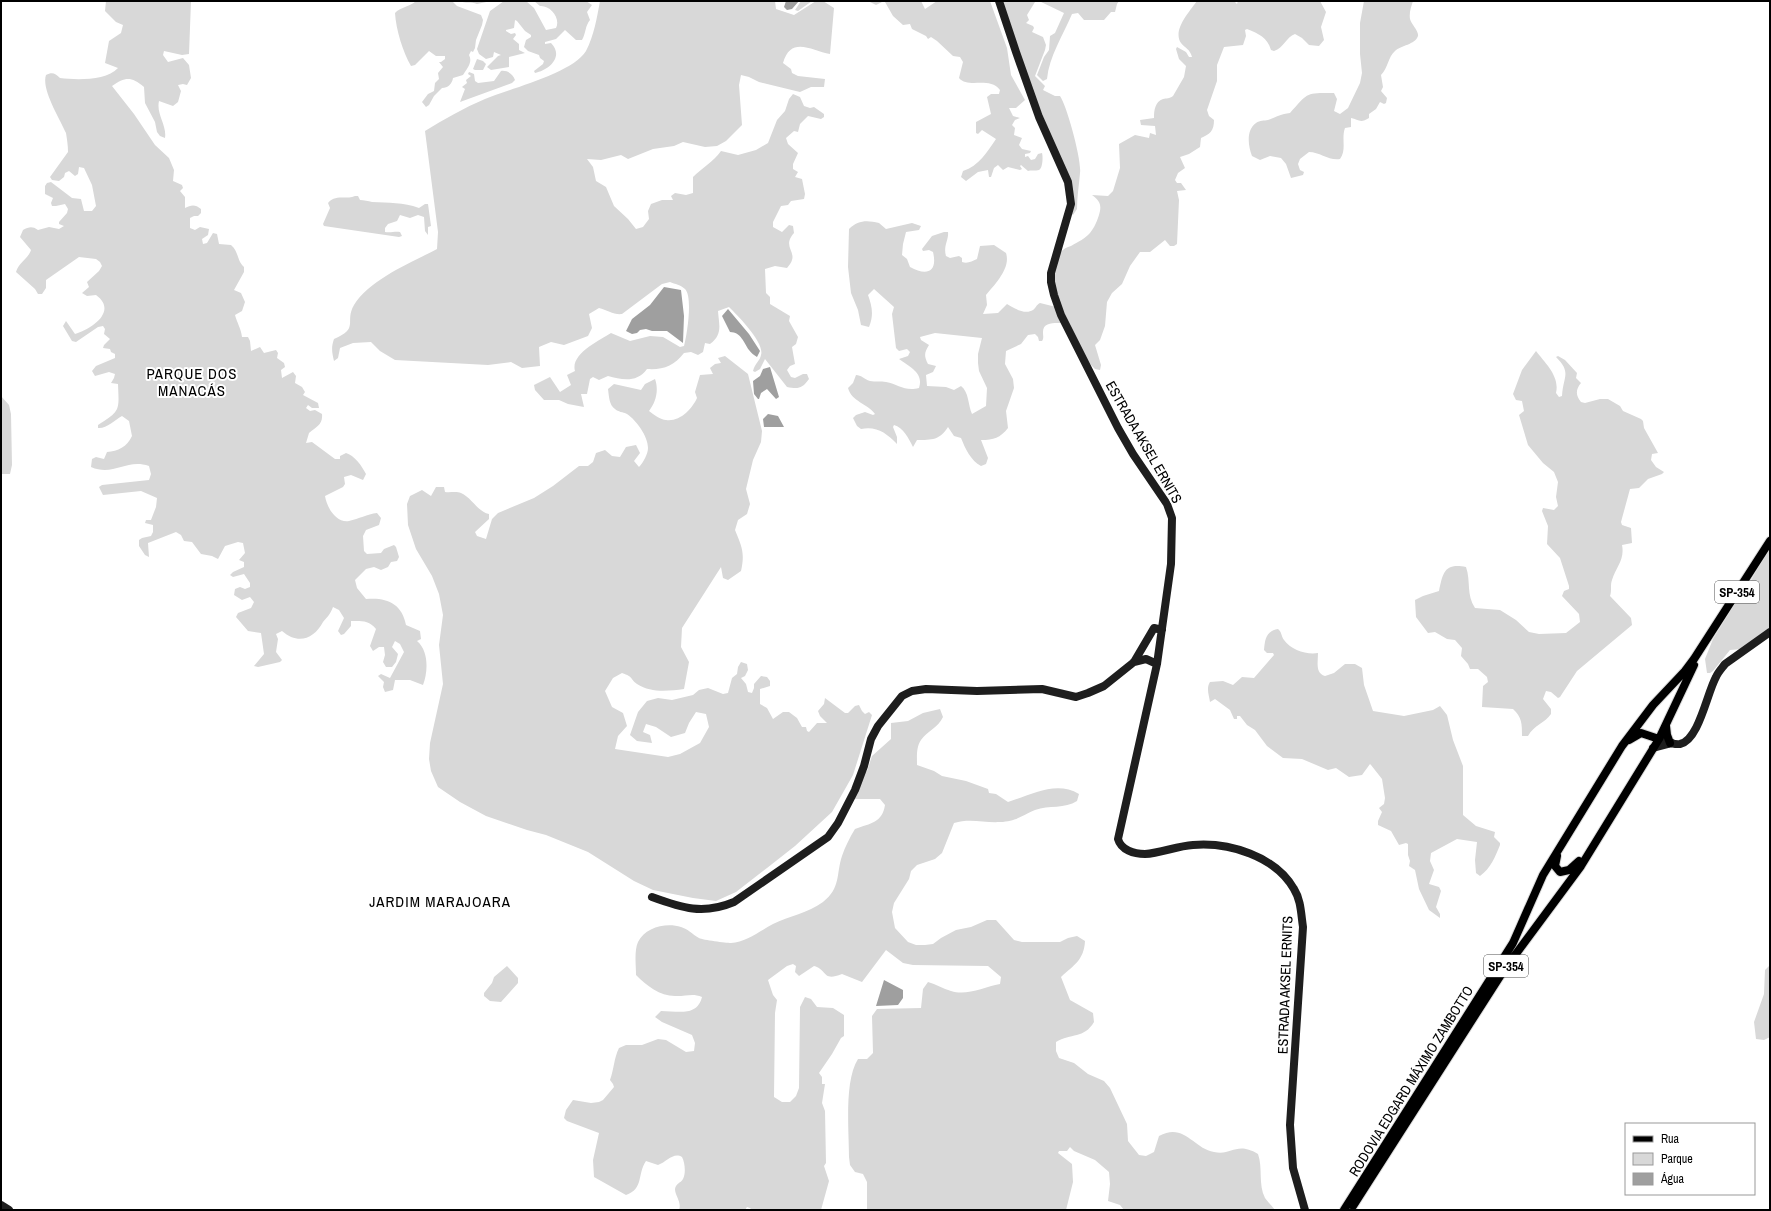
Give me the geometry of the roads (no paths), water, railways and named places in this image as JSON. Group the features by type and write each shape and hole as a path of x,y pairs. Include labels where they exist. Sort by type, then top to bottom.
{"main road":[{"name":"RODOVIA EDGARD MÁXIMO ZAMBOTTO","path":"1344,1210 1513,943 1542,874 1622,746 1653,705 1685,671 1770,541"},
{"name":"RODOVIA EDGARD MÁXIMO ZAMBOTTO","path":"1351,1210 1504,970 1534,927 1581,866 1590,848 1659,739 1704,643"},
{"path":"1666,726 1667,735 1671,743"},
{"path":"1622,746 1634,736 1641,733 1659,739"},
{"path":"1563,842 1555,863 1556,870 1560,872 1569,870 1590,848"}],"street":[{"name":"ESTRADA AKSEL ERNITS","path":"1000,1 1016,52 1047,134 1068,182 1072,204 1051,273 1051,282 1061,315 1118,428 1133,454 1167,504 1172,518 1172,564 1158,629 1157,664 1118,836 1123,848 1135,853 1146,854 1176,847 1193,845 1214,845 1234,848 1252,854 1268,863 1285,877 1295,890 1298,898 1303,927 1290,1125 1294,1168 1305,1210"},
{"path":"652,897 683,908 706,910 721,907 734,902 828,837 838,824 855,790 864,766 871,739 878,726 902,696 912,691 926,689 977,691 1042,689 1076,697 1104,686 1134,662 1158,629"},
{"path":"1654,748 1671,743 1682,743 1688,740 1720,670 1725,664 1770,632"},
{"path":"1134,662 1146,659 1157,664"},
{"path":"1659,739 1671,743"},
{"path":"1,1205 9,1210"}],"water":[{"path":"786,1 799,1 792,9 787,10 784,7"},
{"path":"664,287 681,290 684,316 683,343 667,331 652,331 646,329 632,334 626,331 632,319 650,305"},
{"path":"728,309 749,334 760,351 757,357 750,351 740,336 734,332 730,332 722,316"},
{"path":"770,367 779,397 776,399 767,389 761,393 758,399 754,394 753,381 760,376 763,369"},
{"path":"768,414 778,416 784,427 764,427 763,419"},
{"path":"884,980 903,990 903,998 898,1005 876,1006"}],"district":[{"name":"PARQUE DOS MANACÁS","path":"192,382"},
{"name":"JARDIM MARAJOARA","path":"440,901"}]}
